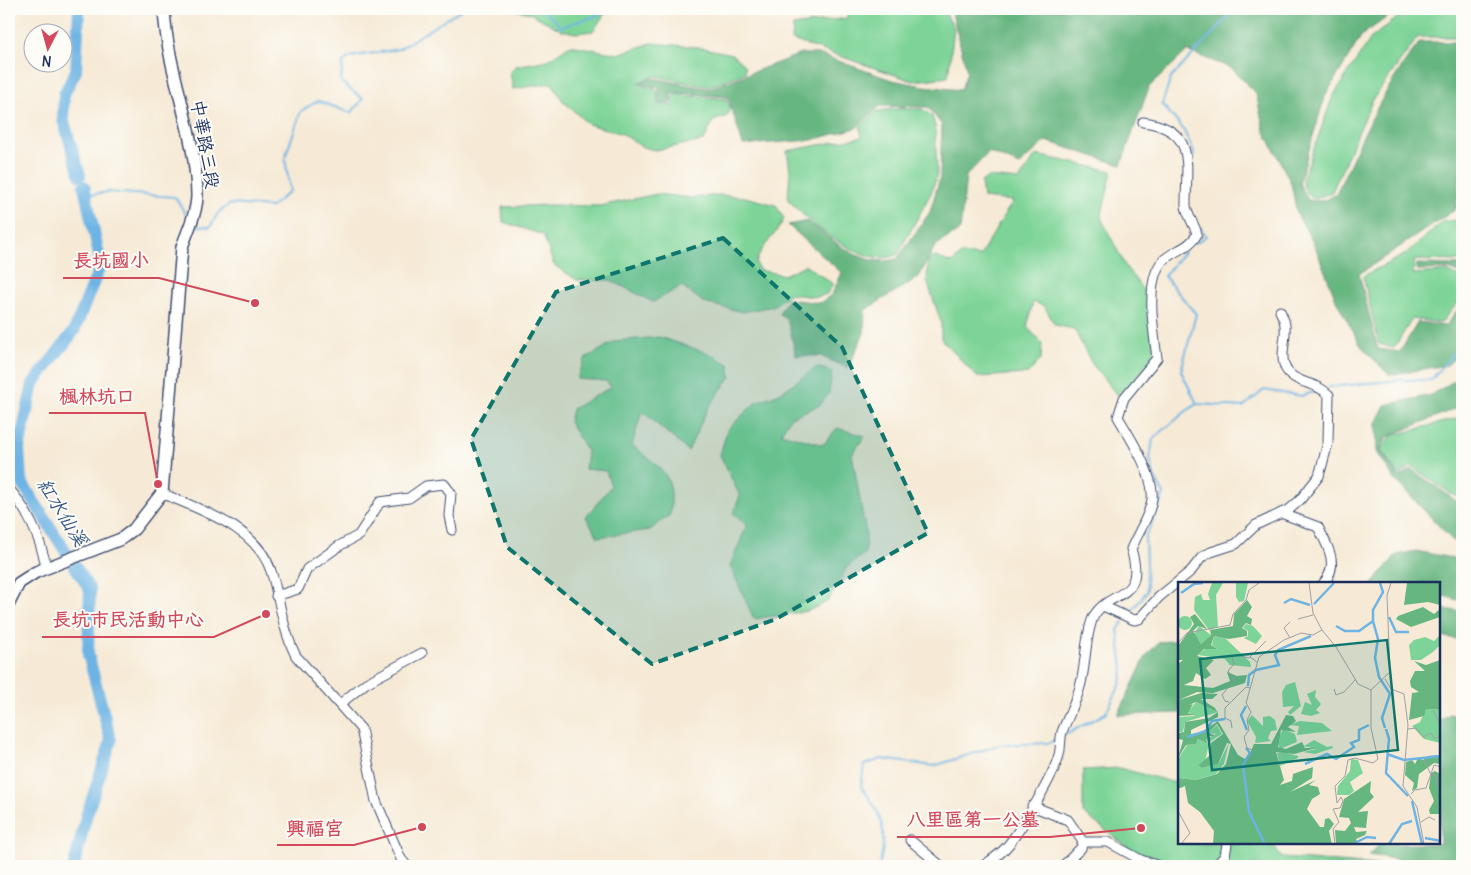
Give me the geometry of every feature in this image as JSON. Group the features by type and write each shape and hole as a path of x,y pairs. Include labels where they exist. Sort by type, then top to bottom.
{"main road":[{"name":"中華路三段","path":"162,493 182,247 193,216 197,195 190,144 175,80 164,9"},
{"path":"9,603 19,583 48,567 121,539 134,529 162,493"}],"street":[{"path":"983,866 1009,844 1043,790 1059,756 1061,738 1072,715 1081,684 1089,629 1095,613 1117,598 1134,581 1136,564 1130,548 1152,497 1150,482 1132,441 1118,417 1124,398 1157,358 1153,321 1153,281 1162,262 1193,243 1197,234 1186,208 1188,163 1182,142 1161,124 1143,122"},
{"path":"1103,606 1134,620 1139,619 1159,597 1191,571 1202,557 1236,544 1256,525 1281,513 1300,500 1319,476 1328,443 1329,395 1320,386 1290,375 1285,366 1283,352 1285,324 1280,310"},
{"path":"276,596 298,589 307,569 339,546 359,535 380,502 409,498 426,486 444,484 451,493 450,516 452,530"},
{"path":"9,489 18,499 42,545 48,567"},
{"path":"162,493 222,520 253,540 264,555 289,642 296,656 361,729 376,801 401,859 407,866"},
{"path":"1281,513 1318,527 1332,562 1330,575 1325,582"},
{"path":"340,704 366,683 422,653"},
{"path":"1032,806 1068,820 1083,842"},
{"path":"910,840 941,866"},
{"path":"1063,866 1081,848 1083,842"},
{"path":"1083,842 1108,842 1142,860 1159,866"},
{"path":"1215,866 1225,856 1227,845"}],"highlighted area":[{"path":"723,238 842,347 928,533 776,619 652,664 507,547 471,439 556,292"}],"green space":[{"path":"511,9 608,9 593,31 576,33 561,30 530,13"},
{"path":"848,9 943,9 954,28 948,77 913,81 792,40 793,26 847,18"},
{"path":"951,9 1399,9 1362,35 1325,96 1299,183 1308,200 1321,201 1336,195 1384,96 1420,42 1462,42 1462,156 1456,209 1359,274 1378,349 1400,352 1418,322 1445,326 1462,304 1462,351 1447,365 1389,375 1361,346 1337,302 1315,246 1297,214 1291,183 1264,130 1256,93 1231,68 1187,51 1149,87 1121,165 1046,141 1019,165 989,152 966,176 960,230 935,246 919,277 865,310 864,333 848,368 820,356 796,356 788,322 779,313 788,299 821,303 832,294 842,273 788,225 807,221 839,245 860,256 871,260 883,261 897,259 930,212 940,178 942,125 928,107 880,106 856,128 812,140 743,145 728,97 671,92 670,104 659,103 659,88 640,83 652,78 708,89 801,54 818,54 892,80 961,90 967,71"},
{"path":"1409,9 1462,9 1462,37 1418,37 1373,99 1332,192 1315,199 1306,192 1302,181 1333,96 1371,38"},
{"path":"651,43 698,47 732,54 745,66 745,73 708,87 655,76 637,83 657,90 658,104 673,106 673,94 726,99 731,109 727,116 713,121 704,141 655,150 642,147 623,134 588,124 563,101 552,83 513,89 510,72 516,66 548,60 570,45 618,54"},
{"path":"922,109 932,116 935,126 937,175 931,193 898,254 885,258 855,251 838,242 797,209 788,199 790,170 787,151 862,137 860,127 877,111"},
{"path":"1036,155 1112,171 1101,218 1126,267 1149,298 1155,357 1117,395 1092,364 1074,329 1055,325 1044,306 1033,302 1027,327 1042,343 1041,359 1028,374 977,377 941,339 941,322 927,281 928,261 933,256 952,263 962,254 980,256 1013,201 983,198 981,182 988,177 1019,180"},
{"path":"657,194 691,198 720,195 745,197 776,205 784,219 758,257 756,263 759,270 784,275 805,265 833,284 827,294 817,297 789,294 773,306 743,312 704,303 682,286 653,302 610,280 577,280 554,265 543,235 503,222 502,207 548,205 600,206"},
{"path":"1462,220 1462,261 1415,260 1413,274 1448,271 1462,279 1462,298 1441,323 1412,319 1394,348 1379,344 1363,276 1406,254 1443,221"},
{"path":"1417,264 1462,265 1462,274 1450,269 1417,270"},
{"path":"659,337 708,353 729,364 731,376 708,408 688,451 642,411 632,445 664,473 671,490 670,515 650,530 598,537 586,517 611,486 606,471 585,469 587,451 569,422 572,409 611,387 606,381 577,379 585,359 615,341"},
{"path":"817,367 832,372 829,393 820,405 791,417 781,433 823,445 837,428 865,436 852,454 866,534 865,553 847,567 828,601 808,611 754,619 730,566 747,525 733,513 740,496 720,455 727,430 756,402 780,393"},
{"path":"1462,376 1462,410 1454,409 1387,437 1380,450 1399,478 1411,469 1462,505 1462,550 1394,479 1377,452 1376,423 1385,405 1431,395"},
{"path":"1462,417 1462,499 1451,494 1411,466 1399,476 1381,450 1391,436"},
{"path":"1416,551 1462,560 1462,601 1441,595 1441,582 1374,582 1396,555"},
{"path":"1441,608 1462,612 1462,640 1441,636"},
{"path":"1178,640 1178,713 1118,715 1146,656 1159,642"},
{"path":"1450,714 1462,718 1462,866 1424,866 1415,862 1369,855 1379,845 1441,845 1441,719"},
{"path":"1119,768 1178,783 1178,845 1274,845 1282,858 1393,866 1147,866 1143,859 1083,813 1083,770"}],"waterway":[{"name":"紅水仙溪","path":"79,9 76,71 64,94 63,119 80,175"},
{"path":"195,226 210,227 218,213 230,204 271,207 290,191 285,158 301,111 318,101 351,113 363,99 341,82 343,62 350,57 399,49 462,9"},
{"path":"543,9 561,27 617,9"},
{"path":"1191,179 1194,152 1183,129 1162,104 1171,78 1229,16 1230,9"},
{"name":"紅水仙溪","path":"74,866 86,817 111,741 88,654 90,590 21,481 19,448 33,384 74,331 101,264 84,186"},
{"path":"86,195 108,192 175,197 187,216"},
{"path":"1196,221 1206,236 1196,243"},
{"path":"1131,612 1147,591 1145,538 1164,494 1154,476 1150,458 1153,439 1197,404 1181,371 1196,314 1164,276 1184,252"},
{"path":"1329,387 1401,380 1431,380 1462,343"},
{"path":"1198,404 1243,407 1264,390 1302,396 1316,391"},
{"path":"1065,735 1106,713 1121,683 1123,669 1118,630 1123,622"},
{"path":"879,866 883,843 882,824 879,815 861,786 864,765 881,759 934,766 999,745 1050,743 1057,739"}],"place":[{"name":"長坑國小","path":"255,303"},
{"name":"楓林坑口","path":"158,484"},
{"name":"長坑市民活動中心","path":"266,614"},
{"name":"興福宮","path":"422,827"},
{"name":"八里區第一公墓","path":"1141,828"}]}
